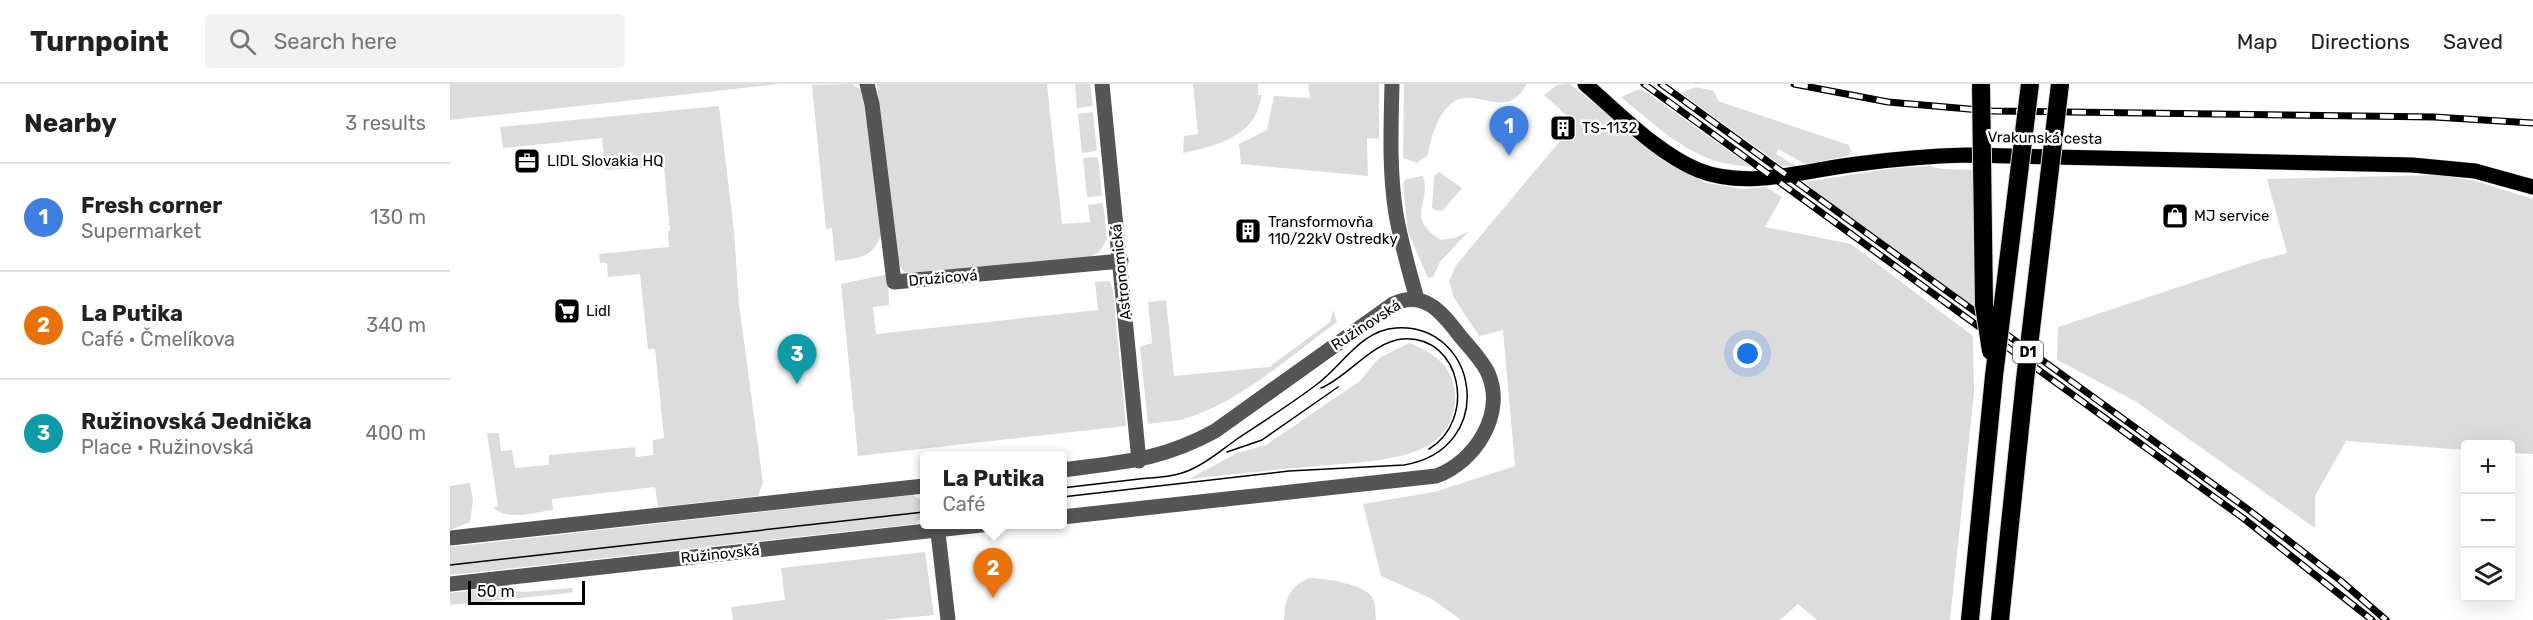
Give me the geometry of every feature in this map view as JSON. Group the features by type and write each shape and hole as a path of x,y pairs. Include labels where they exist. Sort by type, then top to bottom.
{"highway":[{"path":"1981,84 1984,305 1994,376"},
{"name":"D1","path":"1970,620 1994,376 2030,84"},
{"name":"D1","path":"2000,620 2025,380 2060,84"}],"main road":[{"name":"Vrakunská cesta","path":"1585,84 1667,153 1696,169 1724,177 1772,177 1908,157 1967,155 2412,165 2475,171 2533,187"}],"street":[{"name":"Družicová","path":"867,84 872,104 894,282 1121,261"},
{"name":"Astronomická","path":"1101,84 1121,261 1139,460"},
{"path":"1392,84 1391,164 1394,199 1405,253 1418,299"},
{"name":"Ružinovská","path":"1067,469 1139,460 1175,450 1215,431 1393,304 1418,299 1441,311 1487,371 1492,389 1486,428 1470,456 1451,471 1428,477 1067,516"},
{"path":"450,538 920,486"},
{"name":"Ružinovská","path":"450,584 921,529"},
{"path":"938,529 948,620"}],"shaded area":[{"path":"450,84 779,84 450,120"},
{"path":"852,84 861,90 868,104 883,230 876,246 866,255 835,261 832,228 826,229 812,85"},
{"path":"877,84 1047,84 1062,224 1090,222 1088,205 1103,203 1107,239 1099,252 1082,261 921,277 903,271 894,253"},
{"path":"1075,84 1090,84 1093,106 1077,108"},
{"path":"1193,84 1258,84 1258,95 1262,95 1254,118 1241,132 1213,146 1183,153 1184,136 1198,134"},
{"path":"1308,84 1379,84 1379,139 1367,138 1368,176 1241,164 1239,144 1267,130 1274,96 1310,98"},
{"path":"1404,84 1527,84 1511,101 1496,102 1464,98 1449,106 1438,120 1428,155 1417,163 1403,158"},
{"path":"1570,84 1665,160 1706,183 1743,189 1766,187 1782,197 1765,227 1851,244 1973,336 1974,393 1950,620 1817,620 1798,604 1780,620 1461,620 1432,599 1381,576 1363,504 1434,492 1515,466 1503,330 1479,336 1454,298 1449,281 1457,264 1575,123 1544,95 1557,85"},
{"path":"1696,87 1714,91 1718,101 1849,145 1851,152 1848,156 1805,164 1778,149 1776,154 1796,166 1782,166 1681,93"},
{"path":"1639,89 1750,166 1731,165 1713,160 1680,144 1621,97"},
{"path":"719,106 734,231 739,304 763,483 758,496 658,507 655,487 552,499 553,510 530,514 513,515 499,512 493,507 498,506 487,433 499,433 501,451 512,450 515,468 549,465 549,455 635,447 636,457 653,455 653,440 664,438 655,349 648,349 640,274 608,277 607,263 600,263 599,254 669,247 668,231 670,231 664,167 605,170 602,138 503,148 500,127"},
{"path":"1093,112 1097,151 1082,153 1078,114"},
{"path":"1098,157 1102,196 1087,197 1083,158"},
{"path":"1929,166 1942,169 1974,170 1976,308 1819,195 1805,182 1895,168"},
{"path":"1439,172 1462,188 1443,210 1438,211 1432,208 1434,176"},
{"path":"2440,175 2476,181 2533,199 2533,454 2515,453 2515,440 2461,440 2461,450 2346,441 2315,496 2315,528 2135,401 2057,360 2058,327 2287,253 2267,179"},
{"path":"1423,176 1425,186 1421,217 1430,232 1441,240 1455,238 1469,231 1440,262 1433,277 1428,278 1408,232 1403,183 1406,179"},
{"path":"888,274 889,305 873,307 876,334 1098,310 1095,282 1110,281 1113,291 1126,426 858,456 841,284"},
{"path":"1166,300 1174,376 1269,367 1330,322 1333,310 1337,322 1242,392 1201,413 1180,420 1148,424 1140,347 1152,343 1148,302"},
{"path":"1409,343 1440,361 1446,367 1453,383 1455,401 1452,416 1445,431 1434,442 1416,451 1388,459 1189,479 1237,453 1266,445 1360,381 1379,358"},
{"path":"470,483 473,501 470,522 450,530 450,486"},
{"path":"913,495 920,499 920,519 915,524 450,575 450,547"},
{"path":"925,552 934,615 882,620 733,620 731,607 785,600 781,568"},
{"path":"1309,578 1343,583 1368,592 1374,602 1376,620 1284,620 1289,594 1297,585"},
{"path":"572,588 573,592 569,593 450,605 450,593 485,589 524,592"}],"tram line":[{"path":"1067,487 1186,472 1210,459 1307,392 1362,342 1384,330 1396,328 1424,332 1446,345 1460,365 1467,389 1465,413 1455,436 1434,454 1404,465 1289,471 1067,496"},
{"path":"1321,388 1341,376 1371,352 1392,341 1403,339 1423,341 1439,350 1450,364 1456,382 1457,400 1453,419 1444,436 1429,449"},
{"path":"1227,452 1262,440 1338,387"},
{"path":"450,565 920,512"}],"railway":[{"path":"1644,84 2243,518 2372,620"},
{"path":"1661,84 2249,510 2341,581 2386,620"},
{"path":"1794,84 1888,102 1992,111 2434,117 2533,123"}],"place":[{"name":"TS-1132","path":"1563,128"},
{"name":"Fresh corner","path":"1509,156"},
{"name":"LIDL Slovakia HQ","path":"527,161"},
{"name":"MJ service","path":"2175,216"},
{"name":"Transformovňa 110/22kV Ostredky","path":"1248,231"},
{"name":"Lidl","path":"567,311"},
{"name":"Ružinovská Jednička","path":"797,384"},
{"name":"La Putika","path":"993,598"}]}
